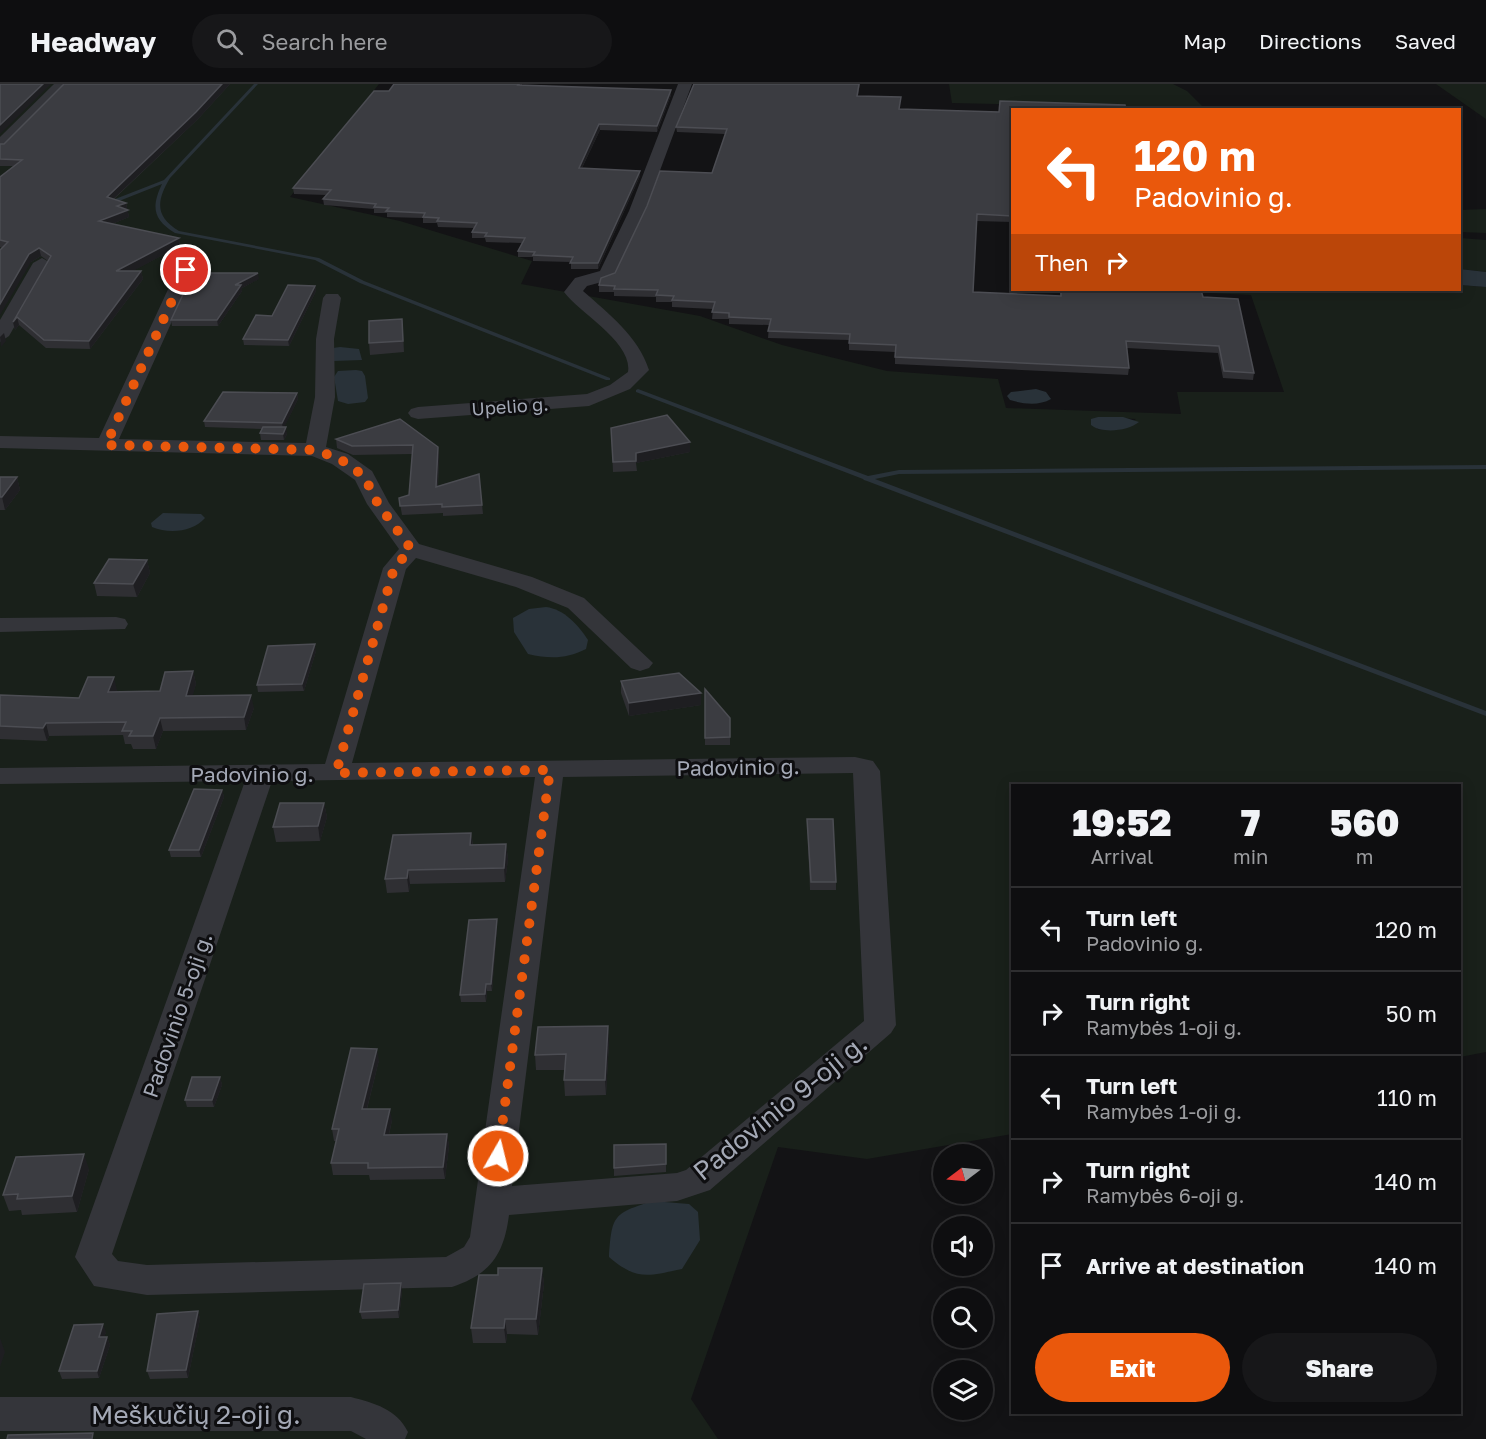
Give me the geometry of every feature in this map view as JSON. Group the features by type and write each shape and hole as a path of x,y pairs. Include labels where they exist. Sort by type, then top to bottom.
{"street":[{"path":"0,146 62,84"},
{"name":"Upelio g.","path":"418,413 589,400 603,396 634,378 639,370 638,361 626,343 573,291 581,282 607,275 653,171 685,84"},
{"path":"0,336 42,263"},
{"path":"106,445 186,270"},
{"path":"315,450 325,397 325,339 332,298"},
{"path":"0,442 315,450 340,459 364,476 378,504 411,549 524,582 576,603 640,663"},
{"path":"336,773 394,568 411,549"},
{"path":"0,625 116,624"},
{"name":"Padovinio g.","path":"0,776 855,765 863,767"},
{"name":"Padovinio 9-oji g.","path":"492,1202 677,1186 698,1180 880,1025 866,771 863,767"},
{"path":"492,1202 550,770"},
{"name":"Padovinio 5-oji g.","path":"261,774 93,1257 107,1275 147,1280 452,1272 477,1257 488,1239 492,1202"},
{"name":"Meškučių 2-oji g.","path":"0,1414 351,1414 368,1419 388,1432"}],"shaded area":[{"path":"0,84 379,84 290,197 400,221 532,261 521,284 700,316 782,345 887,371 998,379 1006,408 1181,414 1177,392 1284,392 1251,295 1210,293 1209,291 1461,291 1461,285 1486,287 1486,1052 1461,1057 1461,784 1011,784 1011,1134 954,1144 933,1144 933,1148 867,1159 778,1147 691,1399 718,1439 0,1439","holes":["1098,417 1136,419 1118,428 1097,429"]},
{"path":"949,84 1173,84 1187,91 1204,108 1163,108 952,103"},
{"path":"1436,84 1486,84 1486,119"},
{"path":"1486,209 1486,233 1461,232 1461,210"},
{"path":"1461,238 1486,240 1486,272 1461,269"},
{"path":"1461,269 1486,272 1486,287 1461,285"},
{"path":"333,348 359,349 362,360 333,361"},
{"path":"338,371 362,371 365,376 368,398 365,402 348,404 338,401 334,377"},
{"path":"1036,389 1046,392 1051,399 1041,403 1026,403 1010,400 1007,396 1011,392"},
{"path":"1123,417 1139,422 1122,429 1102,430 1091,425 1091,419"},
{"path":"163,513 201,514 205,518 187,529 166,531 152,527 151,523"},
{"path":"546,607 565,614 575,623 588,640 586,649 572,655 558,657 528,654 514,632 513,618 529,609"},
{"path":"652,1201 689,1204 698,1212 700,1240 682,1269 643,1275 627,1270 609,1257 612,1232 617,1218 622,1213"}],"building":[{"path":"0,84 43,84 0,125"},
{"path":"64,84 222,84 107,197 126,203 117,206 128,210 99,221 179,238 116,271 141,271 89,341 44,340 17,317 13,322 51,256 39,248 29,254 0,304 0,250 8,242 0,240 0,177 22,160 0,159 0,144 4,144"},
{"path":"394,84 519,84 671,90 657,126 599,124 579,168 640,171 598,263 570,263 573,257 533,255 535,252 518,251 525,238 485,236 487,233 472,232 477,223 437,221 439,218 423,217 425,213 386,211 389,208 374,207 376,204 323,199 331,190 293,188 374,91 389,91"},
{"path":"694,84 859,84 857,96 901,97 899,109 999,112 1000,101 1125,105 1126,108 1011,108 1011,216 977,214 973,292 1061,296 1061,291 1201,291 1203,297 1238,299 1254,373 1224,371 1219,346 1126,341 1129,368 895,357 896,345 849,343 850,334 768,331 771,319 729,317 729,313 712,312 715,302 672,300 674,296 656,295 658,290 614,289 615,286 599,285 601,278 615,273 647,206 660,171 712,173 727,129 676,127"},
{"path":"204,273 258,273 235,285 241,285 217,320 171,320 189,283 198,283"},
{"path":"288,285 315,286 288,340 243,339 256,315 272,316"},
{"path":"402,319 403,341 369,343 369,321"},
{"path":"223,392 297,393 282,423 204,421"},
{"path":"667,415 690,442 636,453 636,461 613,462 611,428"},
{"path":"400,419 438,447 436,487 479,474 482,505 400,506 399,498 409,495 413,445 352,446 336,439"},
{"path":"263,427 286,427 283,434 260,433"},
{"path":"0,477 17,477 2,497 0,497"},
{"path":"109,559 147,560 133,584 94,583"},
{"path":"315,644 302,684 257,685 268,646"},
{"path":"193,671 186,696 251,695 244,717 160,718 153,736 129,736 132,731 122,731 126,722 46,723 43,728 0,726 0,695 79,698 88,677 114,677 108,692 160,691 165,672"},
{"path":"679,673 701,693 629,703 621,681"},
{"path":"705,689 730,718 730,737 705,738"},
{"path":"194,789 222,790 199,850 169,850"},
{"path":"280,803 324,803 318,826 273,827"},
{"path":"807,819 833,819 836,882 811,882"},
{"path":"471,833 470,845 506,844 504,868 408,870 407,878 385,879 393,835"},
{"path":"497,919 491,984 486,984 485,994 460,995 469,920"},
{"path":"608,1026 605,1080 564,1080 566,1054 535,1055 538,1027"},
{"path":"351,1048 377,1049 362,1109 390,1109 384,1135 447,1134 443,1167 368,1168 368,1163 331,1163 339,1129 332,1129"},
{"path":"192,1077 220,1077 212,1100 185,1100"},
{"path":"666,1144 666,1164 614,1168 614,1145"},
{"path":"84,1154 72,1196 17,1199 18,1194 3,1195 16,1157"},
{"path":"498,1268 542,1268 536,1319 505,1319 504,1328 471,1328 479,1275 498,1275"},
{"path":"401,1283 398,1310 360,1312 364,1284"},
{"path":"198,1311 186,1370 147,1371 157,1314"},
{"path":"103,1324 99,1337 107,1337 97,1371 59,1371 74,1325"},
{"path":"93,1433 92,1439 7,1439 8,1435"}],"waterway":[{"path":"256,84 163,185 158,208 159,215 169,227 177,232 317,259 362,282 608,379"},
{"path":"107,204 165,181"},
{"path":"638,391 868,479"},
{"path":"868,479 899,472 1486,467"},
{"path":"868,479 1486,714"}],"route":[{"path":"186,270 106,445 315,450 340,459 364,476 378,504 411,549 394,568 336,773 550,770 498,1156"}]}
